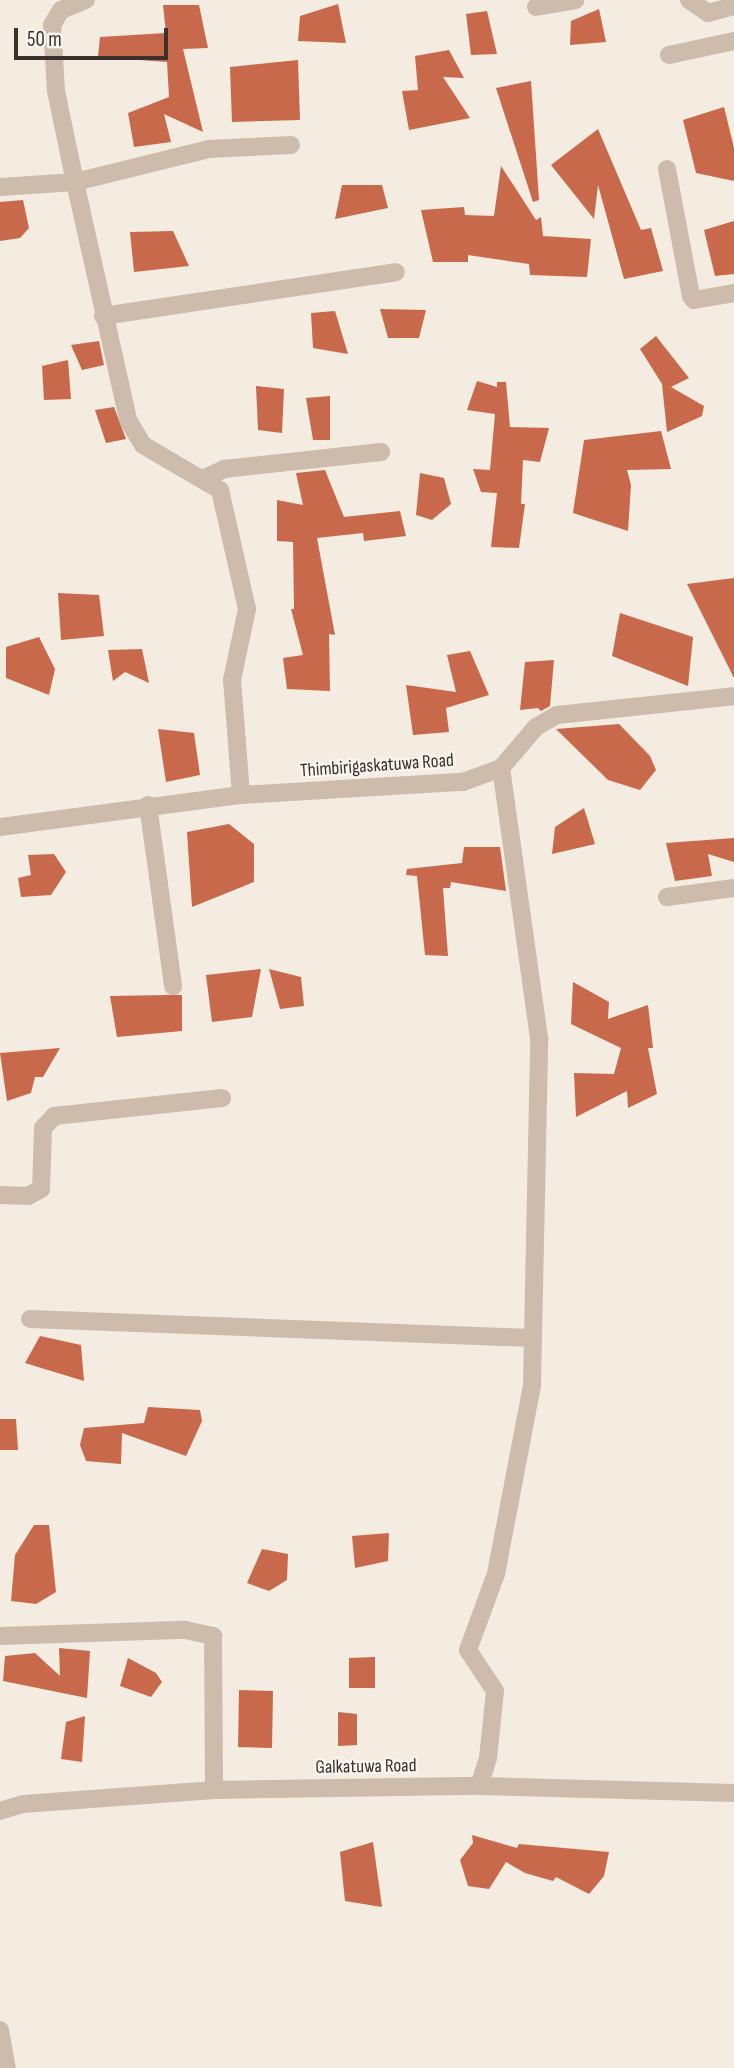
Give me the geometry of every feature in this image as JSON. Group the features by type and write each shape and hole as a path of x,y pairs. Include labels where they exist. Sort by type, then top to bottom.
{"street":[{"path":"86,0 61,10 51,26 56,92 103,316 128,420 143,445 205,478 219,490 247,609 232,680 241,795"},
{"path":"536,7 575,0"},
{"path":"688,0 708,13 734,6"},
{"path":"669,55 734,41"},
{"path":"0,187 75,182 209,149 291,145"},
{"path":"667,169 691,296 694,300 734,293"},
{"path":"103,316 396,272"},
{"path":"205,478 224,469 381,452"},
{"name":"Thimbirigaskatuwa Road","path":"0,827 148,805 241,795 463,782 501,768 536,727 557,715 734,696"},
{"path":"478,1786 488,1758 495,1691 468,1650 496,1574 531,1385 538,1038 501,768"},
{"path":"148,805 173,986"},
{"path":"667,897 734,888"},
{"path":"0,1195 28,1196 41,1189 43,1128 54,1116 222,1097"},
{"path":"30,1319 532,1338"},
{"path":"0,1636 23,1632 185,1630 213,1636 214,1790"},
{"name":"Galkatuwa Road","path":"0,1811 23,1804 214,1790 478,1786 734,1793"},
{"path":"0,2030 7,2068"}],"building":[{"path":"338,4 346,43 298,41 300,16"},
{"path":"163,5 199,5 208,48 183,49 203,132 164,114 171,142 134,147 128,113 169,97 167,62 98,57 100,37 166,33"},
{"path":"599,9 606,42 570,45 571,21"},
{"path":"487,11 497,54 471,55 466,14"},
{"path":"449,50 464,78 443,77 470,118 409,130 402,91 418,90 415,56"},
{"path":"298,60 300,120 232,122 230,67"},
{"path":"531,81 539,200 533,202 496,88"},
{"path":"724,107 734,148 734,181 696,173 683,120"},
{"path":"598,129 641,230 651,228 663,271 624,279 598,185 594,219 551,165"},
{"path":"501,166 536,220 541,217 543,236 591,239 587,277 530,275 529,264 468,255 468,262 433,262 421,210 464,207 465,215 494,216"},
{"path":"342,185 382,185 388,208 335,219"},
{"path":"23,200 29,228 20,238 0,241 0,202"},
{"path":"734,221 734,274 715,276 704,230"},
{"path":"173,231 189,266 134,272 130,232"},
{"path":"380,309 426,310 419,338 388,338"},
{"path":"335,311 348,354 313,348 311,313"},
{"path":"656,336 689,378 671,387 704,406 702,416 667,432 662,384 640,349"},
{"path":"99,341 104,365 82,370 71,345"},
{"path":"68,360 71,399 44,400 42,366"},
{"path":"477,381 497,387 497,382 506,382 510,427 549,428 540,462 523,460 521,504 525,504 519,548 491,547 497,493 481,492 473,469 490,470 495,414 467,410"},
{"path":"256,386 284,389 282,433 258,430"},
{"path":"330,396 330,440 313,440 306,398"},
{"path":"114,407 126,439 106,443 95,410"},
{"path":"661,431 671,469 627,470 631,485 628,531 573,513 584,440"},
{"path":"325,470 344,517 400,511 406,536 364,541 363,533 317,538 335,635 329,634 330,691 287,689 283,658 303,655 291,609 294,609 293,542 277,541 277,500 303,505 296,473"},
{"path":"420,473 444,478 451,504 432,520 416,515"},
{"path":"734,578 734,678 687,584"},
{"path":"58,593 99,595 104,636 61,640"},
{"path":"620,613 693,637 688,686 612,656"},
{"path":"39,637 55,669 49,695 6,678 6,647"},
{"path":"142,649 149,683 125,672 113,681 108,650"},
{"path":"470,651 489,695 446,708 449,732 413,735 406,685 456,692 447,655"},
{"path":"554,660 550,706 541,711 538,708 520,710 525,662"},
{"path":"619,724 650,756 656,770 640,790 608,780 556,729"},
{"path":"158,729 194,733 200,775 166,782"},
{"path":"584,808 595,844 552,854 555,827"},
{"path":"229,824 254,844 254,882 192,907 187,832"},
{"path":"734,838 734,862 708,854 712,876 675,881 666,843"},
{"path":"464,847 500,847 506,891 451,882 450,888 443,888 448,956 425,955 417,876 406,875 407,869 462,863"},
{"path":"54,854 66,872 51,895 21,897 18,878 31,875 28,855"},
{"path":"261,969 252,1017 212,1022 206,975"},
{"path":"269,969 301,977 304,1006 280,1009"},
{"path":"573,982 609,1002 608,1019 648,1005 653,1048 648,1048 657,1094 628,1108 627,1091 576,1117 574,1073 614,1074 621,1048 571,1024"},
{"path":"182,995 182,1031 117,1037 110,996"},
{"path":"60,1048 43,1077 35,1077 31,1093 7,1101 0,1053"},
{"path":"40,1336 81,1345 84,1381 25,1363"},
{"path":"148,1407 200,1410 202,1421 186,1456 122,1433 121,1464 86,1461 80,1445 84,1428 144,1423"},
{"path":"0,1419 16,1419 18,1450 0,1450"},
{"path":"34,1525 49,1525 56,1592 36,1604 11,1601 15,1555"},
{"path":"389,1533 388,1561 355,1568 352,1536"},
{"path":"262,1549 288,1554 287,1580 269,1591 247,1583"},
{"path":"59,1648 90,1651 87,1698 3,1681 5,1656 35,1653 60,1676"},
{"path":"375,1657 375,1688 349,1688 349,1658"},
{"path":"128,1658 156,1673 162,1682 151,1697 120,1686"},
{"path":"239,1690 273,1691 272,1748 238,1747"},
{"path":"338,1712 357,1714 357,1745 338,1746"},
{"path":"85,1716 82,1762 61,1759 66,1722"},
{"path":"472,1835 517,1848 519,1844 609,1852 604,1876 589,1894 556,1877 553,1881 525,1873 506,1862 489,1889 468,1886 460,1860 473,1843"},
{"path":"373,1842 382,1907 345,1901 340,1852"}]}
